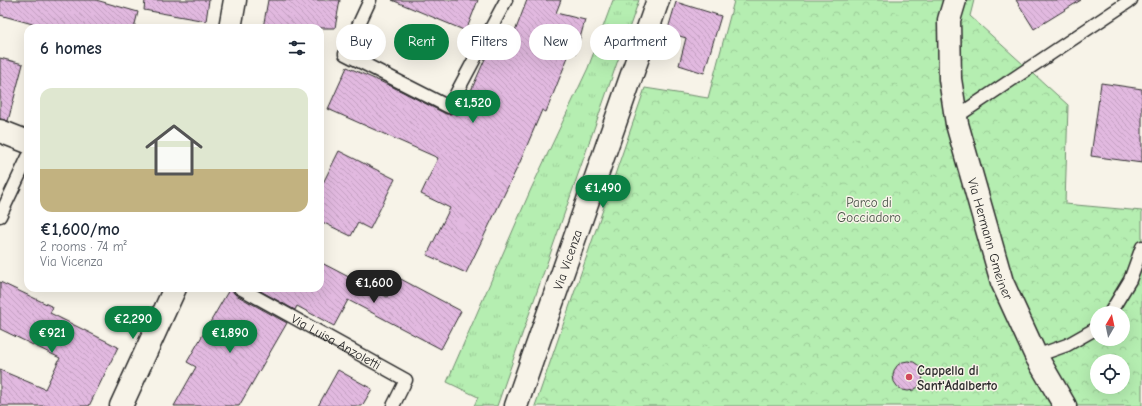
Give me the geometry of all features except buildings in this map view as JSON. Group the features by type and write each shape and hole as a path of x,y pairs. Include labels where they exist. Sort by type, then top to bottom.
{"street":[{"path":"231,24 235,0"},
{"name":"Via Vicenza","path":"516,406 658,0"},
{"name":"Via Hermann Gmeiner","path":"956,0 949,20 950,79 956,117 976,192 1002,282 1036,356 1065,406"},
{"path":"0,131 24,140"},
{"path":"121,406 173,292"}],"lane":[{"path":"370,0 345,54 449,107 506,0"},
{"path":"956,117 1132,0"},
{"path":"0,216 24,165"},
{"path":"1114,306 1130,280 1142,247"},
{"name":"Via Luisa Anzoletti","path":"247,292 406,380 393,406"},
{"path":"1036,356 1067,345 1090,332"}],"green space":[{"path":"613,0 639,0 631,24 604,24"},
{"name":"Parco di Gocciadoro","path":"733,0 974,0 970,16 1068,105 1065,204 1142,211 1142,406 535,406 645,88 708,98 734,1"},
{"path":"591,60 618,60 497,406 474,406 478,397 447,382 531,189"}],"place":[{"name":"Cappella di Sant'Adalberto","path":"909,377"}]}
